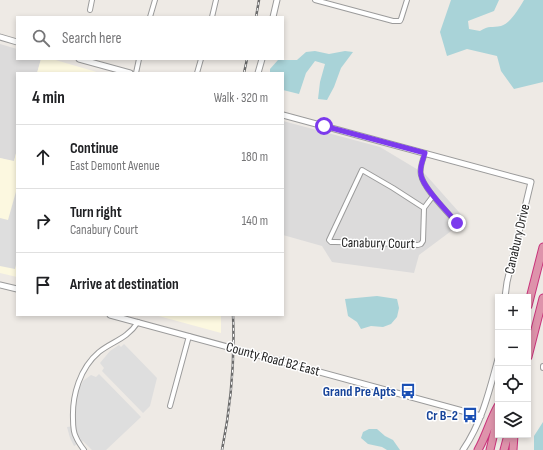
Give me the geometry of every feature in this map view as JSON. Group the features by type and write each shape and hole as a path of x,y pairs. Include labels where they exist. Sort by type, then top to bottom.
{"highway":[{"path":"531,294 543,247"},
{"path":"531,345 543,298"},
{"path":"478,450 495,411"},
{"path":"490,450 495,429"},
{"path":"504,450 507,438"},
{"path":"513,450 514,438"}],"street":[{"path":"90,10 92,0"},
{"path":"150,16 155,0"},
{"path":"212,16 216,0"},
{"path":"273,16 277,0"},
{"path":"315,0 393,21 400,21 406,0"},
{"path":"0,37 16,42"},
{"path":"83,60 126,72"},
{"path":"136,72 139,60"},
{"path":"197,72 201,60"},
{"path":"258,72 262,60"},
{"path":"284,115 425,153 420,174 422,181 457,223"},
{"name":"Canabury Drive","path":"425,153 531,182 505,294"},
{"name":"Canabury Court","path":"362,170 424,208 423,241 418,246 331,242 328,240 362,170"},
{"path":"424,208 433,196"},
{"path":"0,285 16,289"},
{"name":"County Road B2 East","path":"114,316 481,416"},
{"path":"84,450 76,439 73,427 74,398 79,381 89,362 97,354 128,334 138,322"},
{"path":"170,406 189,336"},
{"path":"463,450 472,437 486,404 496,366"}],"shaded area":[{"path":"0,44 16,49 16,60 41,60 37,72 16,72 16,153 14,162 0,158"},
{"path":"41,60 55,60 97,72 37,72"},
{"path":"284,121 380,147 425,174 466,220 419,255 414,273 332,262 322,246 284,235"},
{"path":"16,153 16,277 0,273 0,158 14,161"},
{"path":"16,192 15,269 0,266 0,218 8,220"},
{"path":"159,316 221,316 221,333"},
{"path":"124,344 157,378 150,406 143,413 102,371 104,368 100,363 110,351 119,345 121,347"},
{"path":"99,374 141,417 106,450 92,450 83,441 74,446 67,427 75,426 75,405 78,392 83,381 91,375 96,377"}],"water":[{"path":"451,0 499,0 494,11 468,21 469,29 480,31 488,27 501,26 508,22 524,0 543,0 543,82 514,89 501,71 497,56 467,49 447,56 440,32"},
{"path":"315,51 329,54 345,51 353,52 341,68 334,87 327,100 318,99 320,82 325,64 315,61 306,73 299,94 284,90 284,72 270,72 270,69 278,60 297,60 306,52"},
{"path":"377,296 397,299 399,308 397,317 391,324 383,327 371,326 361,329 357,322 348,316 345,299"},
{"path":"543,422 543,450 534,450 534,436"},
{"path":"369,429 377,429 385,436 393,440 400,450 387,450 382,447 368,444 361,438 363,432"}],"railway":[{"path":"256,16 259,0"},
{"path":"244,72 247,60"},
{"path":"222,450 232,383 233,316"}],"place":[{"name":"Grand Pre Apts","path":"408,391"},
{"name":"Cr B-2","path":"470,415"}],"route":[{"path":"324,126 425,153 420,174 422,181 457,223"}]}
